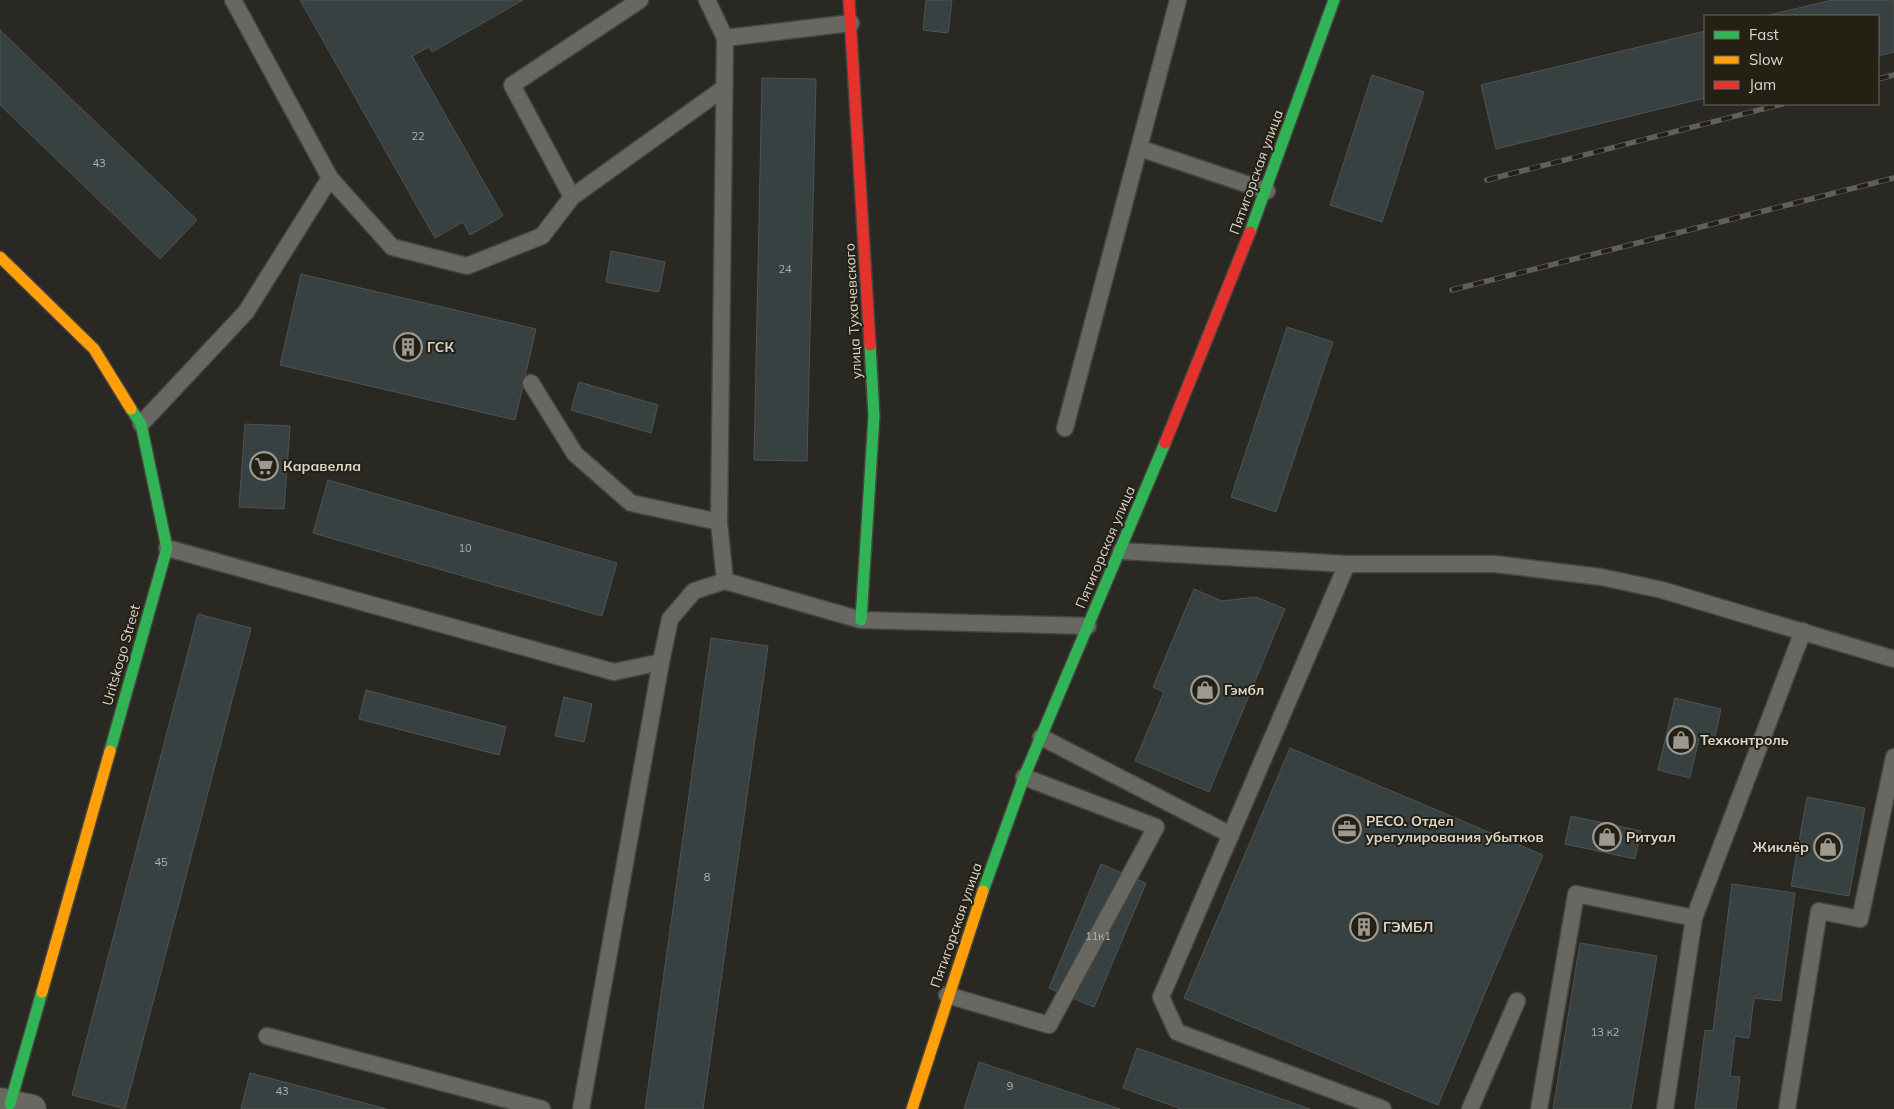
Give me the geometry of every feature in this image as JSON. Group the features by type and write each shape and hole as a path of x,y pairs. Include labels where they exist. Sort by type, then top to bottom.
{"street":[{"name":"улица Тухачевского","path":"849,0 874,416 861,620"},
{"name":"Пятигорская улица","path":"912,1109 974,914 1024,777 1121,551 1267,191 1334,0"},
{"name":"Uritskogo Street","path":"0,257 94,349 141,424 167,548 14,1105"}],"lane":[{"path":"233,0 330,178 392,247 467,266 542,236 572,197 724,88"},
{"path":"572,197 512,85 640,0"},
{"path":"707,0 725,38 719,522 726,580"},
{"path":"1065,428 1178,0"},
{"path":"725,38 851,23"},
{"path":"1139,148 1267,191"},
{"path":"141,424 246,312 330,178"},
{"path":"531,383 575,454 631,503 719,522"},
{"path":"167,548 614,672 661,662"},
{"path":"1121,551 1347,564 1494,564 1601,577 1662,590 1894,659"},
{"path":"1347,564 1161,997 1177,1032 1383,1109"},
{"path":"581,1109 670,619 694,591 726,580 861,620 1088,626"},
{"path":"1665,1109 1694,918 1803,632"},
{"path":"1041,737 1231,834"},
{"path":"1787,1109 1818,911 1860,919 1894,757"},
{"path":"947,995 1049,1025 1156,827 1024,777"},
{"path":"1539,1109 1576,894 1694,918"},
{"path":"1470,1109 1517,1001"},
{"path":"267,1036 542,1109"}],"building":[{"path":"300,0 523,0 432,52 429,47 412,56 503,216 470,235 463,222 435,238"},
{"path":"926,0 952,0 948,33 923,30"},
{"path":"1832,0 1894,0 1894,52 1879,56 1879,15 1769,15"},
{"path":"0,30 197,220 160,259 0,105"},
{"path":"1704,31 1704,98 1496,149 1481,85"},
{"path":"1372,75 1424,92 1382,222 1330,205"},
{"path":"762,78 816,79 807,461 754,460"},
{"path":"611,251 665,262 659,292 606,282"},
{"name":"ГСК","path":"301,274 536,329 515,420 280,365"},
{"path":"1287,327 1333,342 1276,512 1231,497"},
{"path":"579,382 658,405 651,433 571,410"},
{"name":"Каравелла","path":"245,424 290,426 284,509 239,507"},
{"path":"328,480 617,563 602,616 313,533"},
{"name":"Гэмбл","path":"1194,589 1222,601 1256,597 1285,609 1209,792 1135,761 1164,692 1153,687"},
{"path":"198,614 251,628 125,1109 72,1095"},
{"path":"711,638 768,646 703,1109 645,1109"},
{"path":"366,690 506,727 499,755 359,719"},
{"path":"564,697 592,704 584,742 555,736"},
{"path":"1675,698 1721,709 1715,737 1700,734 1690,778 1658,770"},
{"name":"ГЭМБЛ","path":"1290,748 1543,855 1438,1105 1184,998"},
{"path":"1807,797 1865,808 1849,896 1791,886"},
{"path":"1571,816 1641,831 1635,859 1565,844"},
{"path":"1101,864 1146,883 1094,1007 1049,988"},
{"path":"1732,884 1795,893 1781,1001 1754,998 1749,1038 1735,1036 1730,1076 1740,1077 1736,1109 1695,1109 1705,1030 1713,1031"},
{"path":"1580,943 1657,956 1631,1109 1553,1109"},
{"path":"1137,1048 1310,1109 1181,1109 1123,1088"},
{"path":"979,1062 1120,1109 964,1109"},
{"path":"250,1073 387,1109 241,1109"}],"railway":[{"path":"1879,79 1894,75"},
{"path":"1487,180 1778,105"},
{"path":"1452,290 1894,178"}],"traffic: fast":[{"path":"1250,232 1334,0"},
{"path":"861,620 874,416 870,345"},
{"path":"110,751 167,548 141,424 131,409"},
{"path":"983,891 1024,777 1165,443"},
{"path":"10,1104 42,992"}],"traffic: slow":[{"path":"0,257 94,349 131,409"},
{"path":"42,992 110,751"},
{"path":"912,1109 983,891"}],"traffic: jam":[{"path":"849,0 870,345"},
{"path":"1165,443 1250,232"}],"place":[{"name":"ГСК","path":"408,347"},
{"name":"Каравелла","path":"264,466"},
{"name":"Гэмбл","path":"1205,690"},
{"name":"Техконтроль","path":"1681,740"},
{"name":"РЕСО. Отдел урегулирования убытков","path":"1347,829"},
{"name":"Ритуал","path":"1607,837"},
{"name":"Жиклёр","path":"1828,847"},
{"name":"ГЭМБЛ","path":"1364,927"}]}
